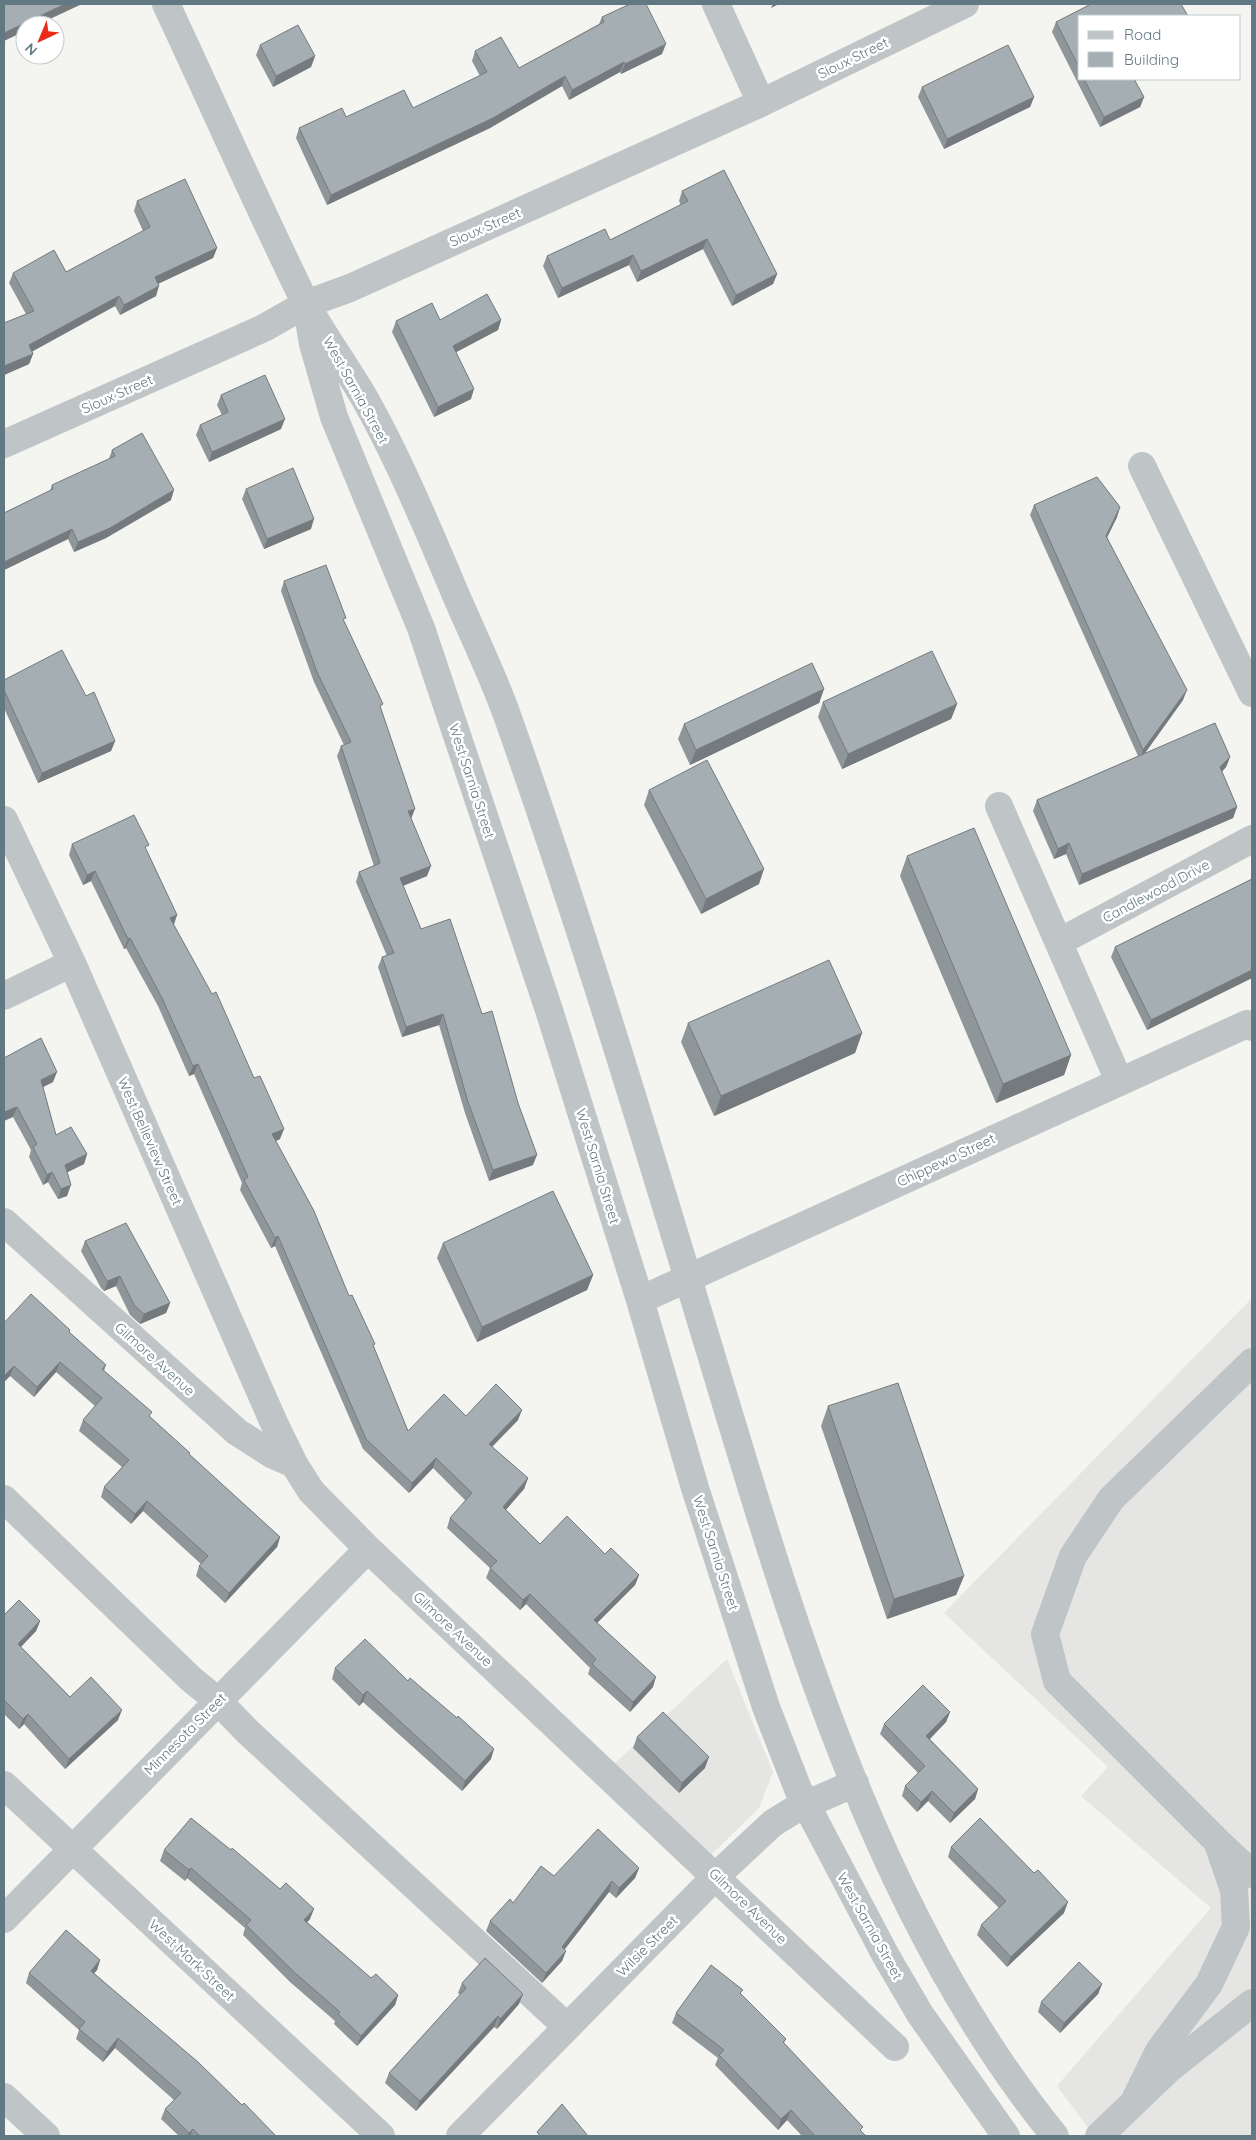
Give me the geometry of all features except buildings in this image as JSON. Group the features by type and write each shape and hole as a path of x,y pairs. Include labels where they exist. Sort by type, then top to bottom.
{"street":[{"name":"West Sarnia Street","path":"166,4 306,304 367,404 432,538 506,713 604,1009 791,1610 843,1756 901,1888 941,1966 1026,2101 1055,2136"},
{"path":"716,4 761,102"},
{"name":"Sioux Street","path":"4,444 255,332 306,304 350,288 761,102 965,4"},
{"name":"West Sarnia Street","path":"306,304 313,344 334,417 421,628 549,1010 640,1300 695,1488 766,1707 806,1806 850,1890 920,2014 1006,2136"},
{"path":"1142,466 1244,655 1252,692"},
{"path":"999,806 1119,1081"},
{"name":"West Belleview Street","path":"4,820 72,963 251,1372 294,1464"},
{"name":"Candlewood Drive","path":"1059,942 1252,839"},
{"path":"4,996 72,963"},
{"name":"Chippewa Street","path":"640,1300 1119,1081 1247,1024 1252,1027"},
{"name":"Gilmore Avenue","path":"5,1225 237,1432 273,1455 294,1464 311,1491 328,1511 895,2046"},
{"path":"1252,1362 1111,1499 1074,1556 1044,1634 1057,1681 1252,1874"},
{"path":"4,1499 191,1679 218,1701 270,1752 567,2027"},
{"name":"Minnesota Street","path":"4,1919 368,1549"},
{"name":"Wilsie Street","path":"460,2136 716,1876 773,1823 855,1783"},
{"name":"West Mark Street","path":"4,1785 381,2136"},
{"path":"1135,2100 1159,2050 1209,1984 1236,1927 1234,1890 1217,1841"},
{"path":"1100,2136 1135,2100 1193,2048 1252,2003"},
{"path":"4,2097 46,2136"}],"shaded area":[{"path":"1252,1298 1252,2136 1094,2136 1057,2086 1211,1908 1081,1796 1108,1767 944,1613"},
{"path":"727,1659 773,1772 759,1808 711,1855 614,1764"}]}
